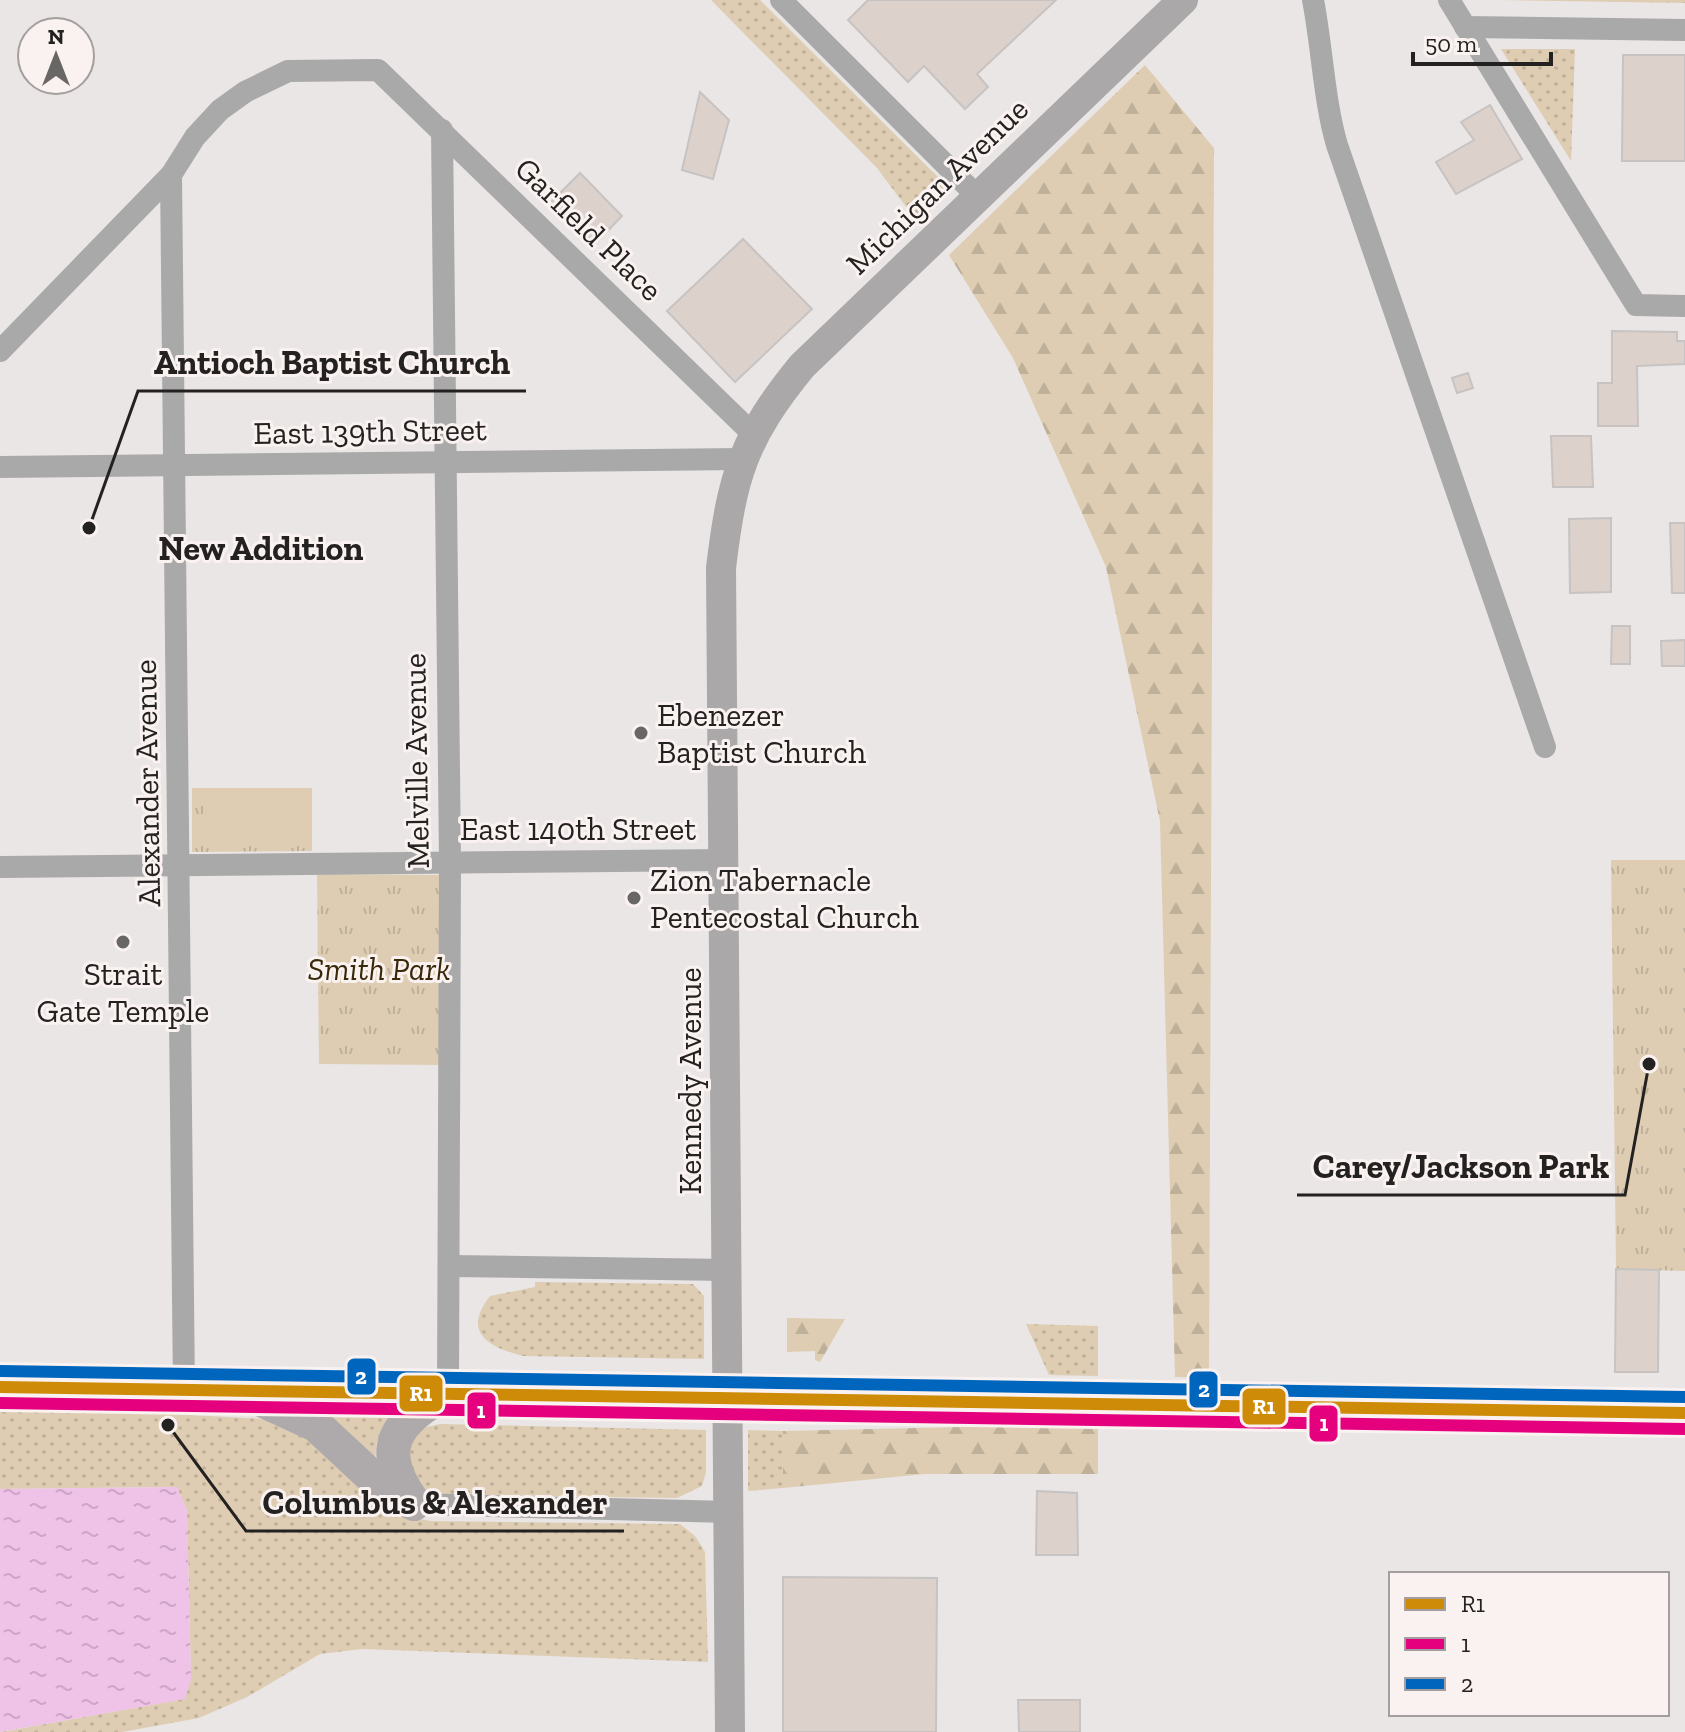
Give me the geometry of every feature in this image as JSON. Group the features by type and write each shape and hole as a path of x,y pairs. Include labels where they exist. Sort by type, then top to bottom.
{"main road":[{"name":"Michigan Avenue","path":"747,447 770,406 802,366 1183,0"},
{"name":"Kennedy Avenue","path":"730,1732 721,568 747,447"},
{"path":"0,1387 665,1394 1685,1413"},
{"path":"242,1391 316,1425 386,1490 414,1504"},
{"path":"414,1504 398,1481 393,1442 397,1429 448,1392"}],"street":[{"path":"781,0 978,197"},
{"path":"1313,0 1327,73 1330,119 1337,145 1545,747"},
{"path":"1449,0 1636,305 1685,306"},
{"path":"1465,27 1685,30"},
{"name":"Garfield Place","path":"171,175 204,128 245,92 288,71 378,70 442,130 747,447"},
{"name":"Melville Avenue","path":"442,130 450,862 448,1392"},
{"path":"0,351 171,175"},
{"name":"Alexander Avenue","path":"171,175 185,1245 184,1391"},
{"name":"East 139th Street","path":"0,467 579,461 747,447"},
{"name":"East 140th Street","path":"0,867 724,860"},
{"path":"450,1266 727,1270"},
{"path":"414,1504 730,1512"}],"green space":[{"path":"711,0 760,0 950,189 919,224 877,168"},
{"path":"1500,0 1685,0 1685,3"},
{"path":"1501,49 1575,49 1571,161"},
{"path":"1145,65 1214,148 1209,1378 1175,1377 1160,821 1106,567 1013,358 949,255"},
{"path":"192,788 312,788 312,851 192,852"},
{"path":"206,788 305,788 307,835 205,835"},
{"path":"1611,860 1685,860 1685,1271 1616,1269"},
{"name":"Smith Park","path":"317,874 440,875 441,1065 319,1064"},
{"path":"535,1282 693,1284 704,1296 704,1359 523,1356 489,1343 482,1336 478,1319 490,1296 535,1287"},
{"path":"787,1318 845,1319 820,1362 815,1360 815,1351 787,1352"},
{"path":"1026,1324 1098,1326 1098,1376 1049,1375"},
{"path":"0,1405 266,1419 302,1427 398,1515 431,1521 680,1524 695,1536 705,1552 708,1662 362,1649 320,1654 247,1697 199,1718 122,1732 1,1732 184,1699 191,1679 187,1511 177,1487 0,1489"},
{"path":"325,1413 394,1414 377,1441 375,1462"},
{"path":"440,1424 706,1430 706,1472 702,1486 677,1498 441,1495 424,1491 409,1480 409,1441 426,1427"},
{"path":"1049,1425 1098,1427 1098,1474 925,1474 783,1488 783,1431"},
{"path":"748,1430 783,1431 783,1488 748,1491"}],"water":[{"path":"177,1487 187,1511 191,1679 185,1699 0,1732 0,1489"}],"building":[{"path":"868,0 1056,0 977,74 988,87 965,109 924,66 908,82 848,20"},
{"path":"1623,55 1685,55 1685,161 1622,161"},
{"path":"700,92 729,120 713,179 682,170"},
{"path":"1490,105 1522,159 1456,194 1436,162 1474,140 1461,122"},
{"path":"580,173 622,216 595,244 551,202"},
{"path":"743,239 812,309 735,382 667,311"},
{"path":"1612,331 1677,332 1677,341 1685,341 1685,364 1637,366 1638,426 1598,426 1598,383 1612,383"},
{"path":"1468,373 1473,388 1457,393 1452,378"},
{"path":"1551,436 1591,436 1593,487 1553,487"},
{"path":"1611,518 1611,592 1570,593 1569,519"},
{"path":"1670,523 1685,523 1685,593 1672,593"},
{"path":"1612,626 1630,626 1630,664 1611,664"},
{"path":"1685,640 1685,666 1662,666 1661,641"},
{"path":"1616,1269 1659,1270 1658,1372 1615,1372"},
{"path":"1037,1491 1077,1493 1078,1555 1036,1555"},
{"path":"783,1577 937,1578 936,1732 783,1732"},
{"path":"1018,1700 1080,1700 1080,1732 1019,1732"}],"transit line":[{"name":"2","path":"0,1371 1685,1397"},
{"name":"R1","path":"0,1387 1685,1413"},
{"name":"1","path":"0,1403 1685,1429"}],"place":[{"name":"Antioch Baptist Church","path":"89,528"},
{"name":"Ebenezer Baptist Church","path":"641,733"},
{"name":"Zion Tabernacle Pentecostal Church","path":"634,898"},
{"name":"Strait Gate Temple","path":"123,942"},
{"name":"Carey/Jackson Park","path":"1649,1064"},
{"name":"Columbus & Alexander","path":"168,1425"}],"district":[{"name":"New Addition","path":"261,548"}]}
